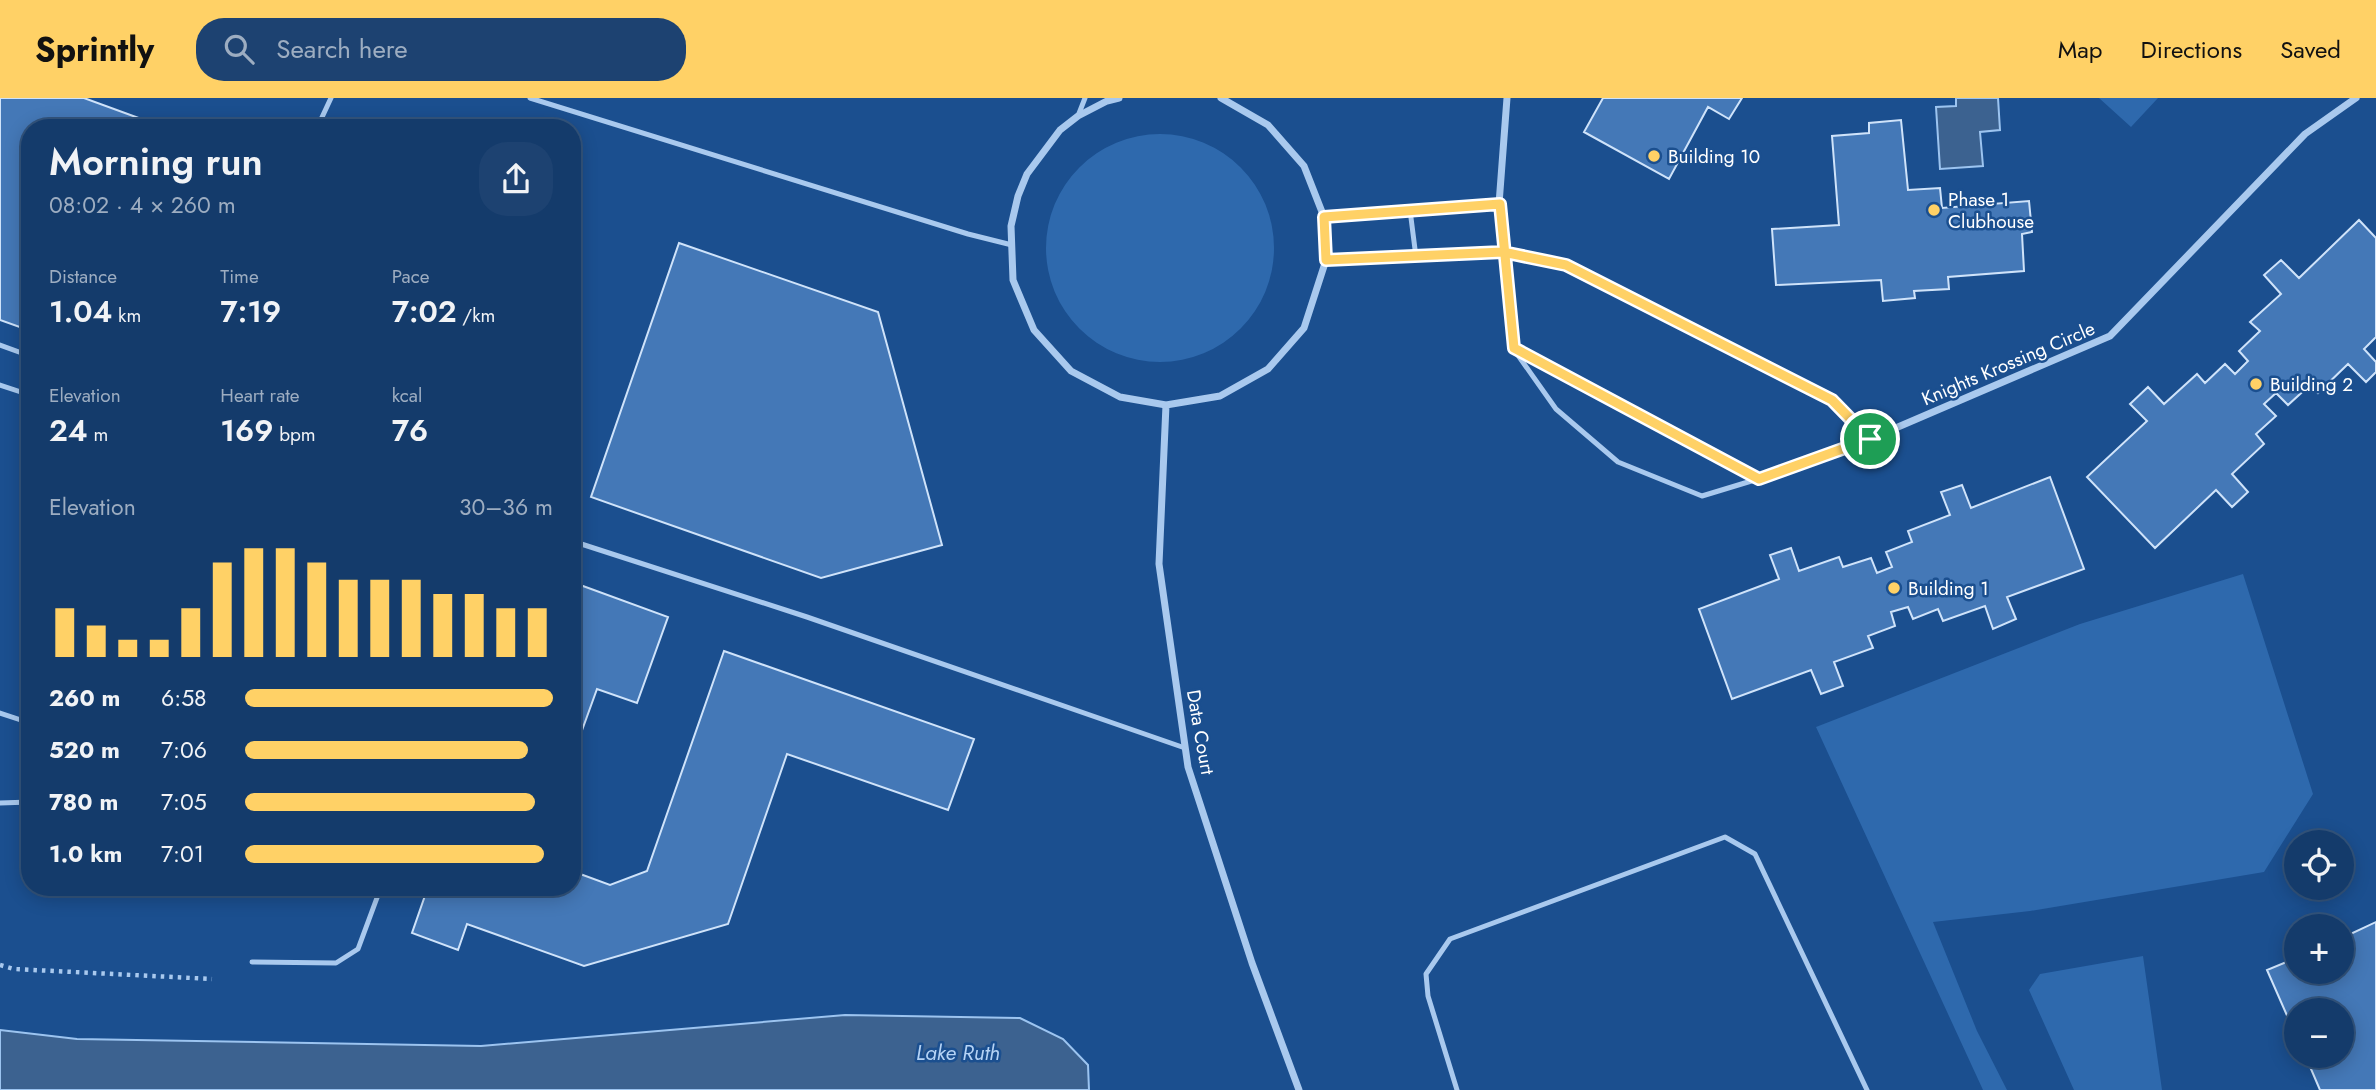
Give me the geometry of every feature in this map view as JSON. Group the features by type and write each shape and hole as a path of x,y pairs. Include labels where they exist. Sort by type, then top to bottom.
{"street":[{"path":"1119,98 1078,116 1060,130 1027,174 1017,196 1011,226 1013,279 1034,330 1071,371 1120,397 1166,405 1220,396 1268,369 1304,328 1326,260 1324,217 1304,166 1268,125 1221,98"},
{"path":"1507,98 1500,204 1503,252 1566,265 1832,400 1870,439"},
{"name":"Knights Krossing Circle","path":"1870,439 2110,336 2305,134 2356,98"},
{"name":"Data Court","path":"1166,405 1159,564 1188,766 1252,963 1299,1090"}],"lane":[{"path":"321,119 331,98"},
{"path":"530,98 954,230 1012,244"},
{"path":"1078,116 1085,98"},
{"path":"1324,217 1500,204"},
{"path":"1410,210 1416,257"},
{"path":"1326,260 1503,252 1514,348 1556,409 1618,462 1702,496 1759,479 1870,439"},
{"path":"0,345 21,353"},
{"path":"1514,348 1759,479"},
{"path":"0,385 21,393"},
{"path":"581,544 807,617 1185,748"},
{"path":"0,713 21,720"},
{"path":"0,803 21,802"},
{"path":"1457,1090 1428,996 1426,974 1450,939 1724,837 1755,853 1867,1090"},
{"path":"252,962 336,963 358,950 378,896"}],"path":[{"path":"0,965 14,969 212,979"}],"shaded area":[{"path":"2099,98 2158,98 2131,127"},
{"path":"1149,134 1171,134 1214,147 1241,167 1261,194 1272,226 1272,270 1261,302 1241,329 1214,349 1193,357 1171,362 1149,362 1106,349 1079,329 1059,302 1051,281 1046,259 1046,237 1059,194 1079,167 1106,147 1127,139"},
{"path":"2243,574 2313,794 2290,830 2284,830 2284,840 2264,872 2030,911 1933,922 1977,1031 2007,1090 1983,1090 1816,727 2080,624"},
{"path":"2143,956 2162,1090 2074,1090 2029,990 2040,974"}],"water":[{"path":"1956,98 1998,98 2000,130 1980,132 1983,166 1940,169 1936,107 1956,106"},
{"name":"Lake Ruth","path":"845,1015 1020,1018 1063,1039 1088,1065 1089,1090 0,1090 0,1030 77,1039 481,1046"}],"building":[{"path":"0,98 84,98 141,119 21,119 21,328 0,320"},
{"name":"Building 10","path":"1603,98 1742,98 1729,119 1708,107 1669,179 1584,132"},
{"name":"Phase 1 Clubhouse","path":"1901,120 1908,190 1940,188 1942,208 2029,201 2032,232 2022,234 2024,271 1948,277 1949,289 1914,291 1915,298 1883,301 1881,280 1776,285 1772,229 1839,225 1832,136 1869,133 1869,123"},
{"name":"Building 2","path":"2359,220 2376,238 2376,337 2364,349 2376,362 2376,372 2366,382 2348,364 2318,393 2310,385 2288,405 2276,393 2264,404 2276,416 2256,434 2264,444 2232,474 2248,492 2232,507 2216,490 2155,548 2087,477 2147,421 2130,404 2148,387 2164,404 2197,374 2205,383 2225,364 2235,374 2248,361 2239,351 2260,331 2250,322 2281,294 2264,275 2281,260 2299,278"},
{"path":"679,243 878,312 942,545 821,578 591,497"},
{"name":"Building 1","path":"2050,477 2084,569 2007,597 2016,619 1993,629 1985,606 1943,621 1938,609 1913,619 1908,607 1891,612 1895,626 1868,636 1873,648 1834,662 1843,686 1821,694 1811,670 1732,699 1699,609 1779,579 1770,555 1791,548 1799,571 1839,557 1843,567 1871,558 1877,573 1892,567 1886,552 1912,542 1908,531 1950,515 1941,492 1962,485 1971,508"},
{"path":"581,585 668,617 637,703 597,689 581,733"},
{"path":"724,651 974,739 948,810 787,754 728,924 584,966 467,924 458,950 412,933 425,896 581,896 581,874 610,885 647,871"},
{"path":"2376,922 2376,1090 2320,1090 2311,1068 2354,1068 2354,998 2284,998 2284,1009 2267,970 2284,963 2284,984 2354,984 2354,932"}],"place":[{"name":"Building 10","path":"1654,156"},
{"name":"Phase 1 Clubhouse","path":"1934,210"},
{"name":"Building 2","path":"2256,384"},
{"name":"Building 1","path":"1894,588"}],"route":[{"path":"1870,439 1759,479 1514,348 1503,252 1500,204 1324,217 1326,260 1503,252 1566,265 1832,400 1870,439"}]}
